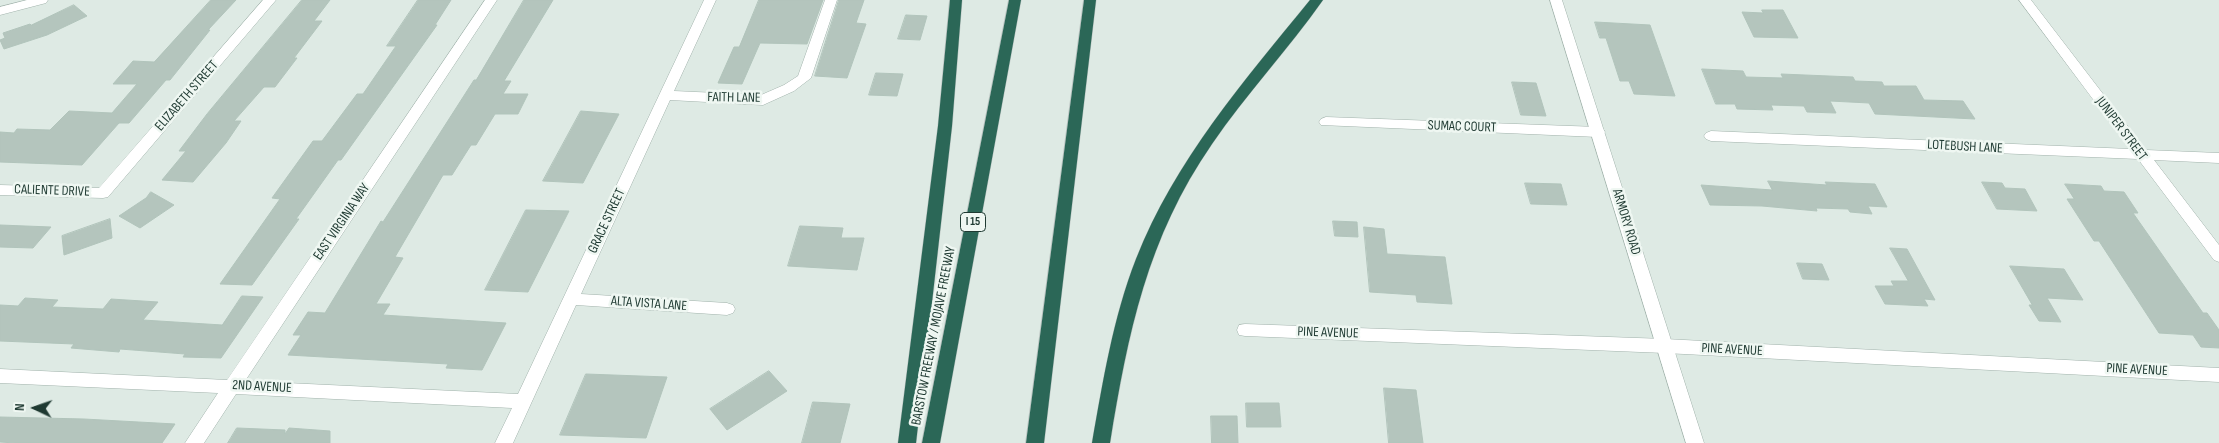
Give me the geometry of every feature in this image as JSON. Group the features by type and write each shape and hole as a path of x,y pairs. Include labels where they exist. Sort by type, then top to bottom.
{"highway":[{"path":"907,443 945,126 956,0"},
{"name":"BARSTOW FREEWAY / MOJAVE FREEWAY","path":"931,443 1015,0"},
{"path":"1035,443 1090,0"},
{"path":"1101,443 1115,365 1128,315 1152,238 1167,205 1185,173 1214,130 1317,0"}],"street":[{"path":"0,11 42,0"},
{"name":"ELIZABETH STREET","path":"103,193 270,0"},
{"name":"EAST VIRGINIA WAY","path":"194,443 491,0"},
{"name":"GRACE STREET","path":"504,443 710,0"},
{"name":"FAITH LANE","path":"665,95 764,100 789,88 804,78 831,0"},
{"name":"ARMORY ROAD","path":"1556,0 1695,443"},
{"name":"JUNIPER STREET","path":"2025,0 2219,256"},
{"name":"SUMAC COURT","path":"1326,122 1598,132"},
{"name":"LOTEBUSH LANE","path":"1711,136 2219,158"},
{"name":"CALIENTE DRIVE","path":"0,190 103,193"},
{"name":"ALTA VISTA LANE","path":"571,299 727,309"},
{"name":"PINE AVENUE","path":"1245,330 1665,346 2219,375"},
{"name":"2ND AVENUE","path":"0,376 524,401"}],"building":[{"path":"211,0 236,0 208,30 210,30 170,80 166,80 129,123 119,123 82,165 0,162 0,132 14,133 17,129 50,130 69,111 112,113 137,84 113,84 133,61 154,62"},
{"path":"302,0 330,0 314,21 322,21 275,87 264,87 234,121 241,121 226,143 193,182 162,180 186,151 179,151 207,114"},
{"path":"418,0 451,0 435,25 437,25 341,160 338,160 296,219 299,219 252,285 220,284 280,199 272,198 313,141 322,141 357,94 363,94 396,46 387,46"},
{"path":"524,0 553,0 504,81 511,81 503,94 528,94 518,114 495,114 476,145 471,145 452,175 443,175 395,257 403,258 376,304 390,304 383,315 506,323 482,370 446,368 448,364 288,355 301,335 293,335 308,312 325,313 381,221 383,222 474,80 476,80"},
{"path":"759,0 823,0 807,44 760,43 742,84 718,83 734,47 739,47"},
{"path":"839,0 864,0 856,23 866,24 847,78 815,76"},
{"path":"74,5 87,16 47,35 4,49 0,40 5,38 3,33 31,25"},
{"path":"1762,10 1783,10 1798,38 1754,37 1742,12 1763,13"},
{"path":"906,15 927,16 920,40 898,39"},
{"path":"1595,22 1650,25 1675,96 1634,94 1629,81 1620,81 1606,38 1600,38"},
{"path":"1702,69 1743,71 1746,77 1783,78 1781,74 1853,77 1855,81 1882,82 1884,86 1916,86 1924,100 1963,101 1975,119 1875,114 1869,103 1830,101 1836,113 1807,112 1804,106 1771,105 1773,110 1737,109 1735,104 1716,104"},
{"path":"876,73 903,74 897,96 869,95"},
{"path":"1512,82 1536,83 1546,116 1521,115"},
{"path":"581,111 619,114 583,183 543,181"},
{"path":"1768,181 1827,185 1825,182 1875,184 1887,207 1868,206 1872,214 1850,212 1848,209 1816,208 1817,211 1762,206 1710,205 1701,185 1772,190"},
{"path":"1982,182 2002,183 2005,188 2025,189 2037,211 1997,209"},
{"path":"1525,183 1561,184 1567,205 1531,204"},
{"path":"2065,184 2101,186 2104,191 2124,192 2138,213 2133,213 2203,313 2207,313 2219,330 2219,348 2201,347 2193,335 2159,333 2099,241 2094,241 2067,199 2074,199"},
{"path":"151,192 174,205 140,228 119,216 146,198"},
{"path":"526,210 569,211 528,292 485,290"},
{"path":"110,219 112,238 64,255 62,236"},
{"path":"1333,221 1357,222 1358,237 1335,236"},
{"path":"0,225 51,227 33,248 0,247"},
{"path":"800,226 843,228 841,238 864,238 857,270 788,266"},
{"path":"1364,227 1384,229 1387,254 1445,257 1452,304 1417,302 1416,295 1370,292"},
{"path":"1890,248 1907,249 1935,300 1924,299 1928,306 1885,304 1875,286 1894,286 1891,281 1908,281"},
{"path":"1797,263 1822,264 1829,280 1803,279"},
{"path":"2010,266 2064,269 2083,300 2047,298 2061,322 2039,321"},
{"path":"242,296 263,297 221,358 183,357 185,354 120,349 119,352 71,348 74,344 0,341 0,305 18,306 25,298 58,300 52,307 103,309 111,299 158,302 143,320 222,325"},
{"path":"769,371 787,391 727,430 710,409"},
{"path":"586,374 667,377 646,438 560,435"},
{"path":"1384,388 1416,390 1423,443 1389,443"},
{"path":"813,402 850,404 840,443 802,443"},
{"path":"1246,403 1279,403 1281,427 1247,427"},
{"path":"1211,416 1237,416 1238,443 1212,443"},
{"path":"0,417 175,424 162,443 15,443 0,442"},
{"path":"237,428 285,430 285,434 289,428 330,431 330,443 228,443"}]}
